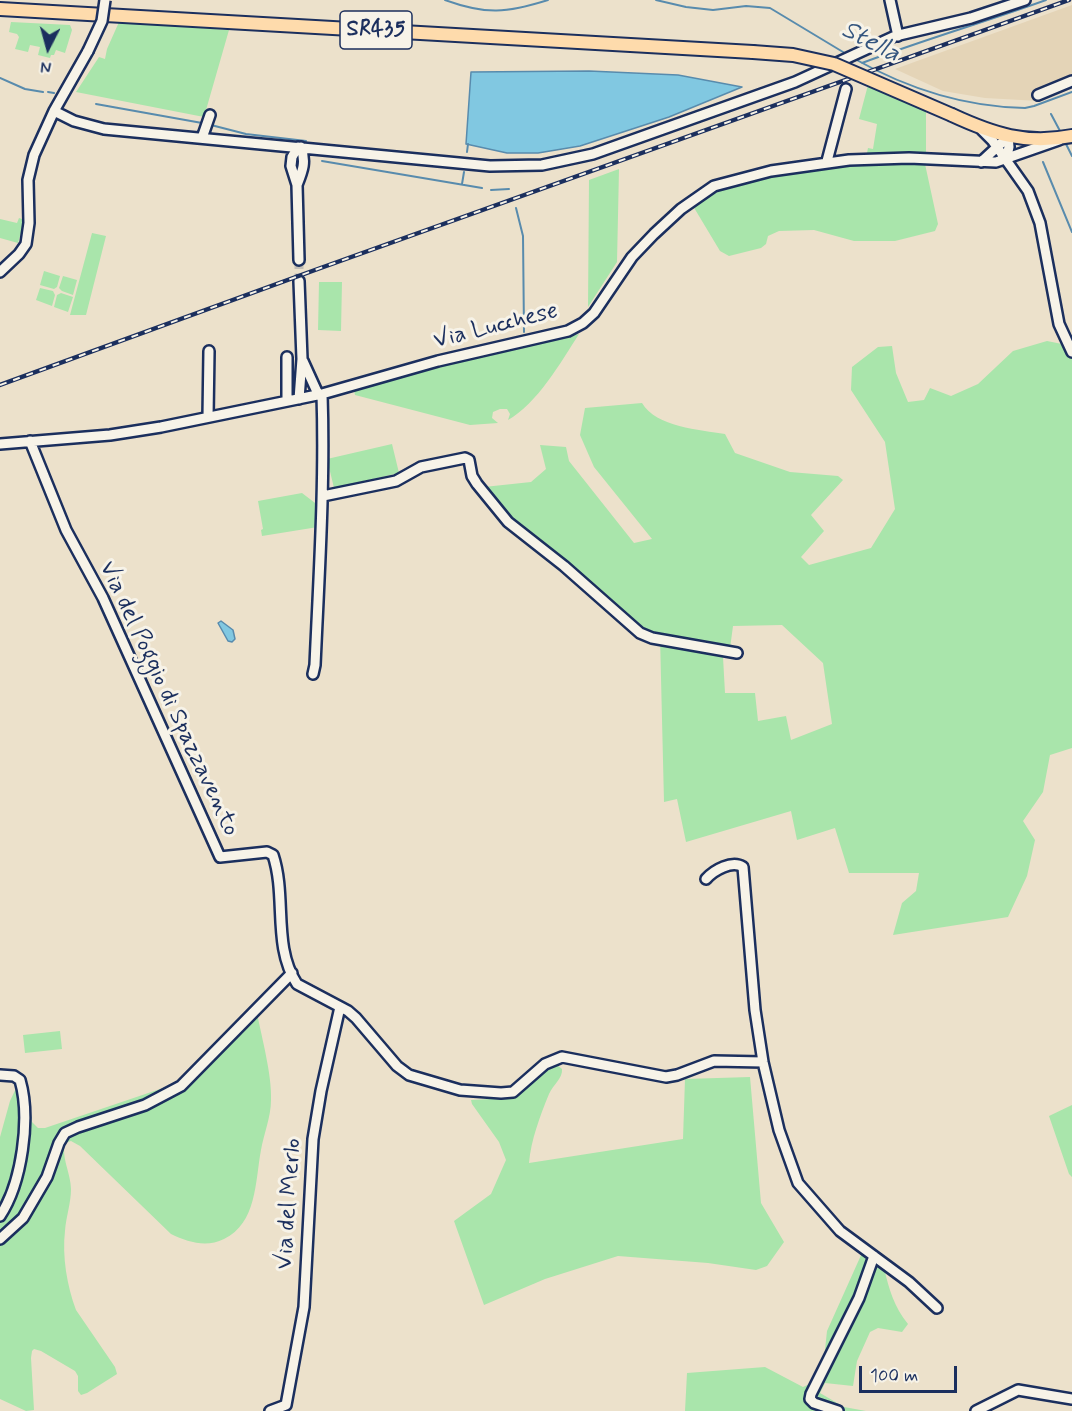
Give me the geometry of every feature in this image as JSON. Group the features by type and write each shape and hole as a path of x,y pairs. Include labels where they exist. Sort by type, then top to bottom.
{"main road":[{"name":"SR435","path":"0,9 793,55 834,64 980,128 1008,137 1033,140 1069,136"}],"street":[{"path":"0,272 22,250 27,238 28,174 34,155 54,111 102,21 105,0"},
{"path":"890,0 898,36"},
{"path":"54,111 74,122 95,128 490,166 557,163 621,145 795,82 898,36 971,18 1025,0"},
{"path":"1038,95 1072,81"},
{"path":"827,162 846,89"},
{"path":"202,138 210,115"},
{"path":"980,128 1026,185 1040,223 1059,324 1072,352"},
{"name":"Via Lucchese","path":"0,443 110,435 299,399 438,361 539,339 572,329 584,323 594,313 627,262 643,244 703,192 728,181 827,162 903,158 981,162 1006,160 1069,136"},
{"path":"981,162 1008,137"},
{"path":"1006,160 1009,147 1008,137"},
{"path":"270,144 291,160"},
{"path":"299,147 291,160 291,169 297,185 299,260"},
{"path":"299,147 305,164"},
{"path":"297,185 305,164 320,149"},
{"path":"299,281 302,359 299,399"},
{"path":"208,417 209,351"},
{"path":"287,357 287,401"},
{"path":"302,359 320,394 323,496 313,674"},
{"name":"Via del Poggio di Spazzavento","path":"30,441 66,530 103,598 220,857 267,852 273,855 279,886 282,945 297,984 356,1018 397,1066 409,1075 469,1091 513,1092 545,1064 562,1057 666,1077 714,1061 763,1062"},
{"path":"323,496 396,481 421,468 465,458 469,460 471,472 477,484 508,522 564,566 639,633 652,638 737,653"},
{"path":"706,879 715,871 731,865 739,864 744,868 754,1010 779,1130 798,1183 840,1231 909,1282 937,1308"},
{"path":"0,1239 23,1218 50,1171 58,1143 65,1133 145,1105 181,1086 292,973"},
{"name":"Via del Merlo","path":"288,1408 304,1307 313,1138 340,1007"},
{"path":"0,1075 14,1076 20,1080 24,1115 22,1144 15,1183 11,1196 0,1215"},
{"path":"837,1411 814,1403 810,1399 811,1394 859,1298 874,1256"},
{"path":"976,1411 1018,1390 1072,1399"},
{"path":"270,1411 288,1408"}],"shaded area":[{"path":"1072,5 1072,87 1039,101 985,98 943,91 895,69"}],"green space":[{"path":"11,22 70,25 72,30 65,53 56,50 50,58 38,55 40,47 30,45 28,52 15,49 19,37 9,32"},
{"path":"119,22 229,30 204,117 76,92 99,57 105,59"},
{"path":"868,85 926,111 926,154 867,153 868,148 873,149 877,124 859,119"},
{"path":"886,163 925,164 938,224 935,231 895,241 854,241 814,230 779,231 768,236 766,244 761,248 729,256 720,251 693,206 713,194 736,185 786,172"},
{"path":"619,169 617,262 588,307 589,180"},
{"path":"19,218 22,219 23,226 18,243 0,238 0,219 17,223"},
{"path":"92,233 106,236 86,315 70,315"},
{"path":"44,271 60,276 57,287 54,289 40,285"},
{"path":"63,276 77,280 73,295 59,288"},
{"path":"319,282 342,282 341,331 318,330"},
{"path":"40,288 53,291 55,295 52,306 36,300"},
{"path":"61,293 73,297 68,312 54,307 57,295"},
{"path":"579,334 548,382 529,404 508,420 510,414 507,409 493,412 492,418 498,423 470,425 355,395 354,390 446,364"},
{"path":"1047,341 1062,344 1072,359 1072,748 1050,755 1043,792 1023,821 1035,840 1027,876 1008,917 893,935 902,903 916,891 919,873 849,873 835,828 797,840 791,811 686,842 677,799 664,802 660,636 642,630 516,525 484,487 531,482 546,469 540,445 566,447 569,461 634,543 652,539 594,467 580,435 585,408 642,403 657,417 668,422 691,429 725,434 735,453 790,472 838,476 843,480 811,515 824,531 801,557 809,565 871,548 895,509 885,442 851,390 852,367 878,347 892,346 896,373 908,402 924,400 930,388 951,396 978,384 1013,351","holes":["782,625 823,663 832,724 791,740 786,716 758,721 755,693 725,693 723,657 729,656 733,626"]},
{"path":"392,444 399,473 334,488 327,459"},
{"path":"302,493 319,506 318,527 262,536 258,501"},
{"path":"257,1013 268,1068 271,1106 253,1200 243,1223 224,1239 211,1243 190,1241 171,1234 80,1146 71,1141 65,1143 64,1154 71,1189 64,1241 70,1291 76,1310 115,1367 117,1374 81,1395 78,1391 78,1376 75,1371 34,1349 31,1358 34,1410 26,1411 0,1399 0,1137 10,1101 19,1082 25,1079 27,1084 32,1122 38,1128 45,1128 166,1087 201,1071"},
{"path":"60,1031 62,1049 25,1053 23,1035"},
{"path":"557,1065 562,1072 542,1111 529,1163 683,1139 685,1079 750,1077 761,1203 784,1242 767,1266 756,1270 708,1263 618,1256 545,1279 484,1305 454,1221 491,1194 506,1160 499,1142 471,1100 509,1098 551,1066"},
{"path":"1072,1105 1072,1177 1049,1116"},
{"path":"862,1253 884,1268 893,1298 908,1324 902,1332 878,1328 870,1332 857,1361 853,1386 825,1383 820,1393 844,1407 866,1411 685,1411 687,1373 765,1367 803,1387 812,1383 824,1359 827,1331"}],"water":[{"path":"589,71 678,75 742,87 669,117 580,146 538,153 507,153 466,144 471,72"},
{"path":"221,621 233,630 235,639 232,642 228,641 218,623"}],"waterway":[{"name":"Stella","path":"445,0 485,10 508,10 548,0"},
{"name":"Stella","path":"656,0 713,10 746,6 770,8 848,55"},
{"path":"862,63 1046,0"},
{"name":"Stella","path":"853,58 915,87 980,104 1025,108 1072,92"},
{"path":"0,78 25,89 43,92"},
{"path":"48,92 54,93"},
{"path":"96,104 202,123"},
{"path":"1051,114 1060,131"},
{"path":"211,125 246,134 306,141"},
{"path":"467,152 468,144"},
{"path":"1066,144 1072,156"},
{"path":"322,161 482,188"},
{"path":"1043,162 1072,232"},
{"path":"462,184 464,172"},
{"path":"491,190 509,189"},
{"path":"516,208 523,236 524,332"}],"tunnel":[{"path":"299,260 299,281"}],"railway":[{"path":"0,385 1069,0"}]}
